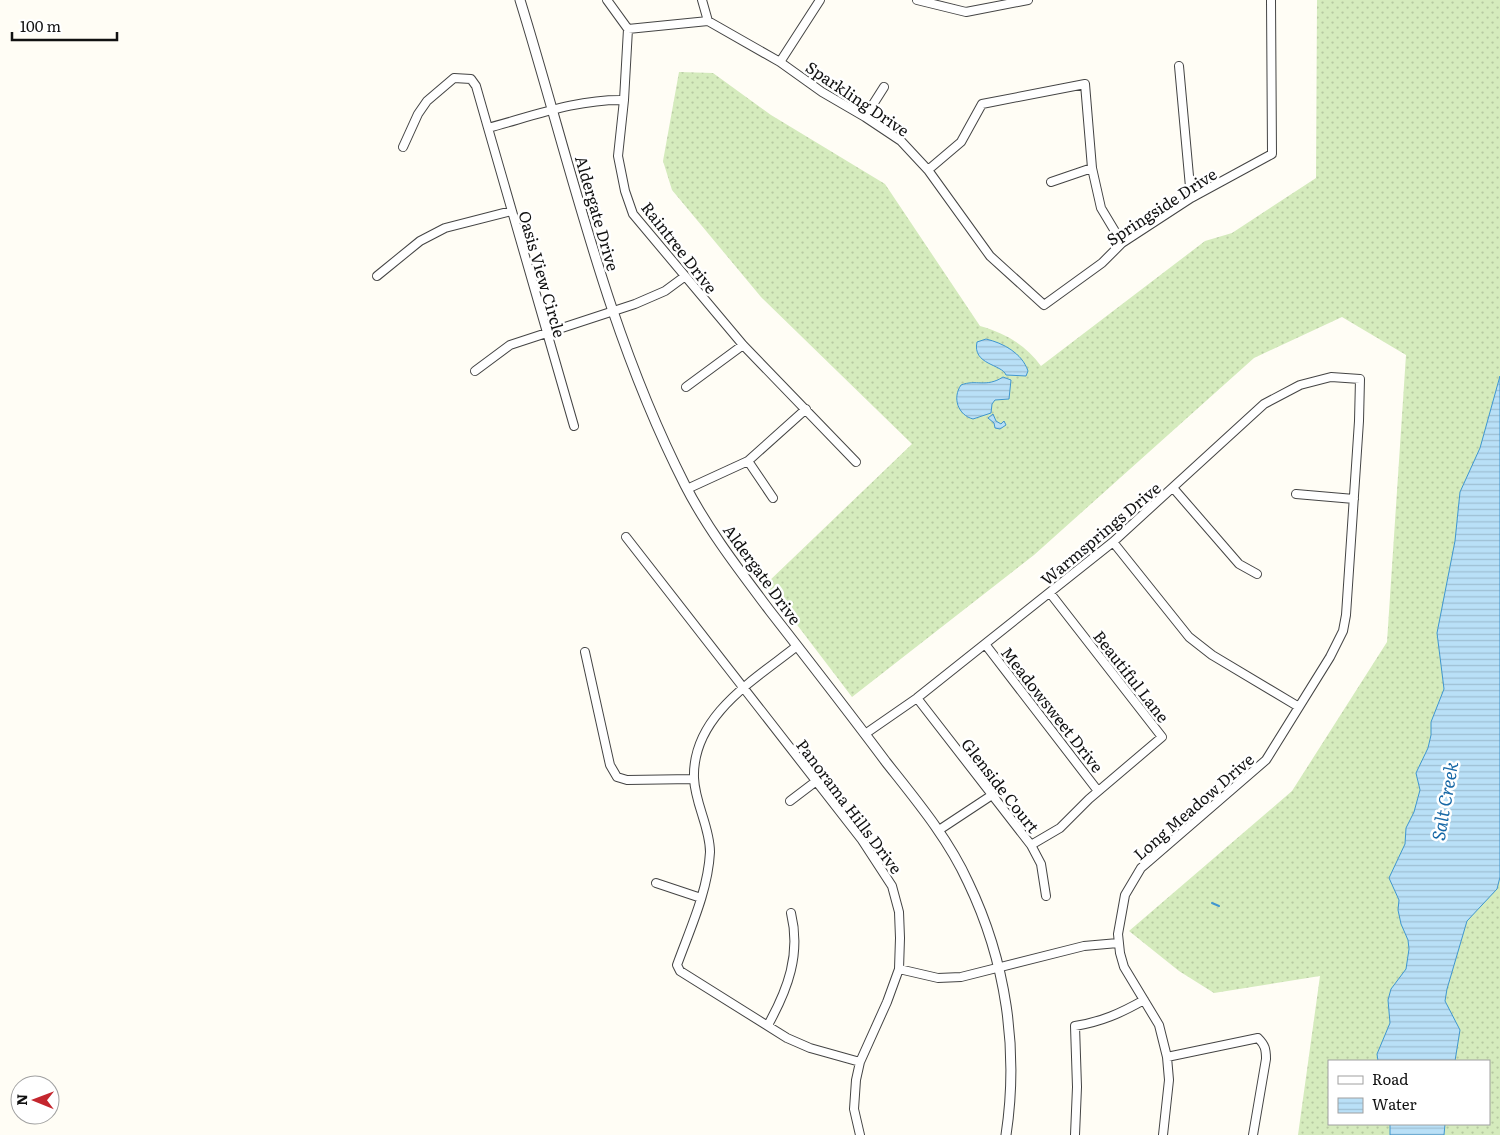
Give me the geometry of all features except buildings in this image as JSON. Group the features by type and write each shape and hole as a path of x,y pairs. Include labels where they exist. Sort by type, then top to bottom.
{"street":[{"name":"Aldergate Drive","path":"520,0 612,312 634,374 687,489 738,568 939,830 968,881 1000,968 1010,1036 1012,1078 1006,1135"},
{"path":"607,0 628,29 708,21 702,0"},
{"path":"780,62 820,0"},
{"path":"917,0 966,12 1028,0"},
{"name":"Springside Drive","path":"1044,305 1102,263 1122,243 1191,198 1272,154 1271,0"},
{"name":"Sparkling Drive","path":"708,21 780,62 822,92 902,141 928,170 990,256 1044,305"},
{"name":"Raintree Drive","path":"628,29 624,100 618,156 625,192 633,214 743,345 856,462"},
{"path":"1179,66 1191,198"},
{"name":"Oasis View Circle","path":"403,147 418,114 426,102 454,78 470,79 476,86 574,426"},
{"path":"928,170 962,142 982,104 1086,84 1092,168 1101,208 1122,243"},
{"path":"865,117 884,87"},
{"path":"488,128 572,104 601,100 624,100"},
{"path":"1051,182 1092,168"},
{"path":"377,276 420,241 446,228 511,211"},
{"path":"475,372 510,345 612,312 665,291 684,277"},
{"path":"686,387 743,345"},
{"name":"Warmsprings Drive","path":"865,734 917,698 1113,542 1264,404 1300,385 1331,377 1360,379"},
{"name":"Long Meadow Drive","path":"1164,1135 1169,1080 1167,1057 1159,1025 1124,967 1118,943 1125,895 1141,868 1258,770 1330,657 1343,631 1346,615 1354,499 1360,379"},
{"path":"687,489 748,461 806,409"},
{"path":"748,461 773,498"},
{"path":"1174,488 1239,564 1257,574"},
{"path":"1296,494 1354,499"},
{"name":"Panorama Hills Drive","path":"626,537 862,840 892,886 898,912 899,969 860,1062 856,1080 854,1109 860,1135"},
{"path":"1113,542 1190,637 1212,655 1299,706"},
{"name":"Beautiful Lane","path":"1031,845 1060,828 1098,791 1162,737 1050,593"},
{"name":"Meadowsweet Drive","path":"986,644 1098,791"},
{"path":"797,646 727,703 707,728 696,754 694,779 707,830 710,851 708,872 701,898 677,965 680,971 787,1038 810,1048 860,1062"},
{"path":"585,652 610,765 617,777 627,780 694,779"},
{"name":"Glenside Court","path":"917,698 1031,845 1041,864 1046,896"},
{"path":"790,801 815,782"},
{"path":"939,830 992,795"},
{"path":"656,883 701,898"},
{"path":"768,1025 779,1005 794,964 796,938 791,913"},
{"path":"899,969 938,978 961,977 1084,946 1118,943"},
{"path":"1075,1135 1077,1087 1075,1026 1108,1019 1144,1000"},
{"path":"1167,1057 1258,1038 1266,1049 1266,1059 1253,1135"}],"green space":[{"path":"1317,0 1500,0 1500,1135 1298,1135 1320,976 1214,993 1179,971 1129,931 1292,791 1387,642 1406,355 1342,317 1254,358 1034,555 852,697 766,584 912,444 761,297 672,190 663,161 679,72 713,73 771,115 885,184 980,326 998,332 1022,346 1041,366 1205,241 1232,233 1316,178"}],"water":[{"path":"986,339 999,343 1017,354 1028,371 1026,376 1006,375 999,368 983,360 977,350 977,342"},
{"name":"Salt Creek","path":"1500,376 1500,877 1497,889 1467,921 1447,989 1445,1001 1460,1030 1455,1060 1378,1060 1377,1054 1390,1023 1388,1000 1391,989 1406,969 1409,949 1398,910 1399,900 1389,878 1405,844 1406,828 1414,812 1420,790 1416,773 1428,748 1431,722 1444,689 1437,633 1455,541 1460,492 1480,448"},
{"path":"1003,377 1011,380 1009,399 995,400 992,404 991,413 973,419 960,410 957,395 961,385 966,383 986,383"},
{"path":"993,414 996,421 1001,424 1004,421 1006,425 1000,429 995,428 994,423 988,418"},
{"path":"1390,1125 1445,1125 1444,1135 1390,1135"}],"waterway":[{"path":"1212,903 1219,906"}]}
